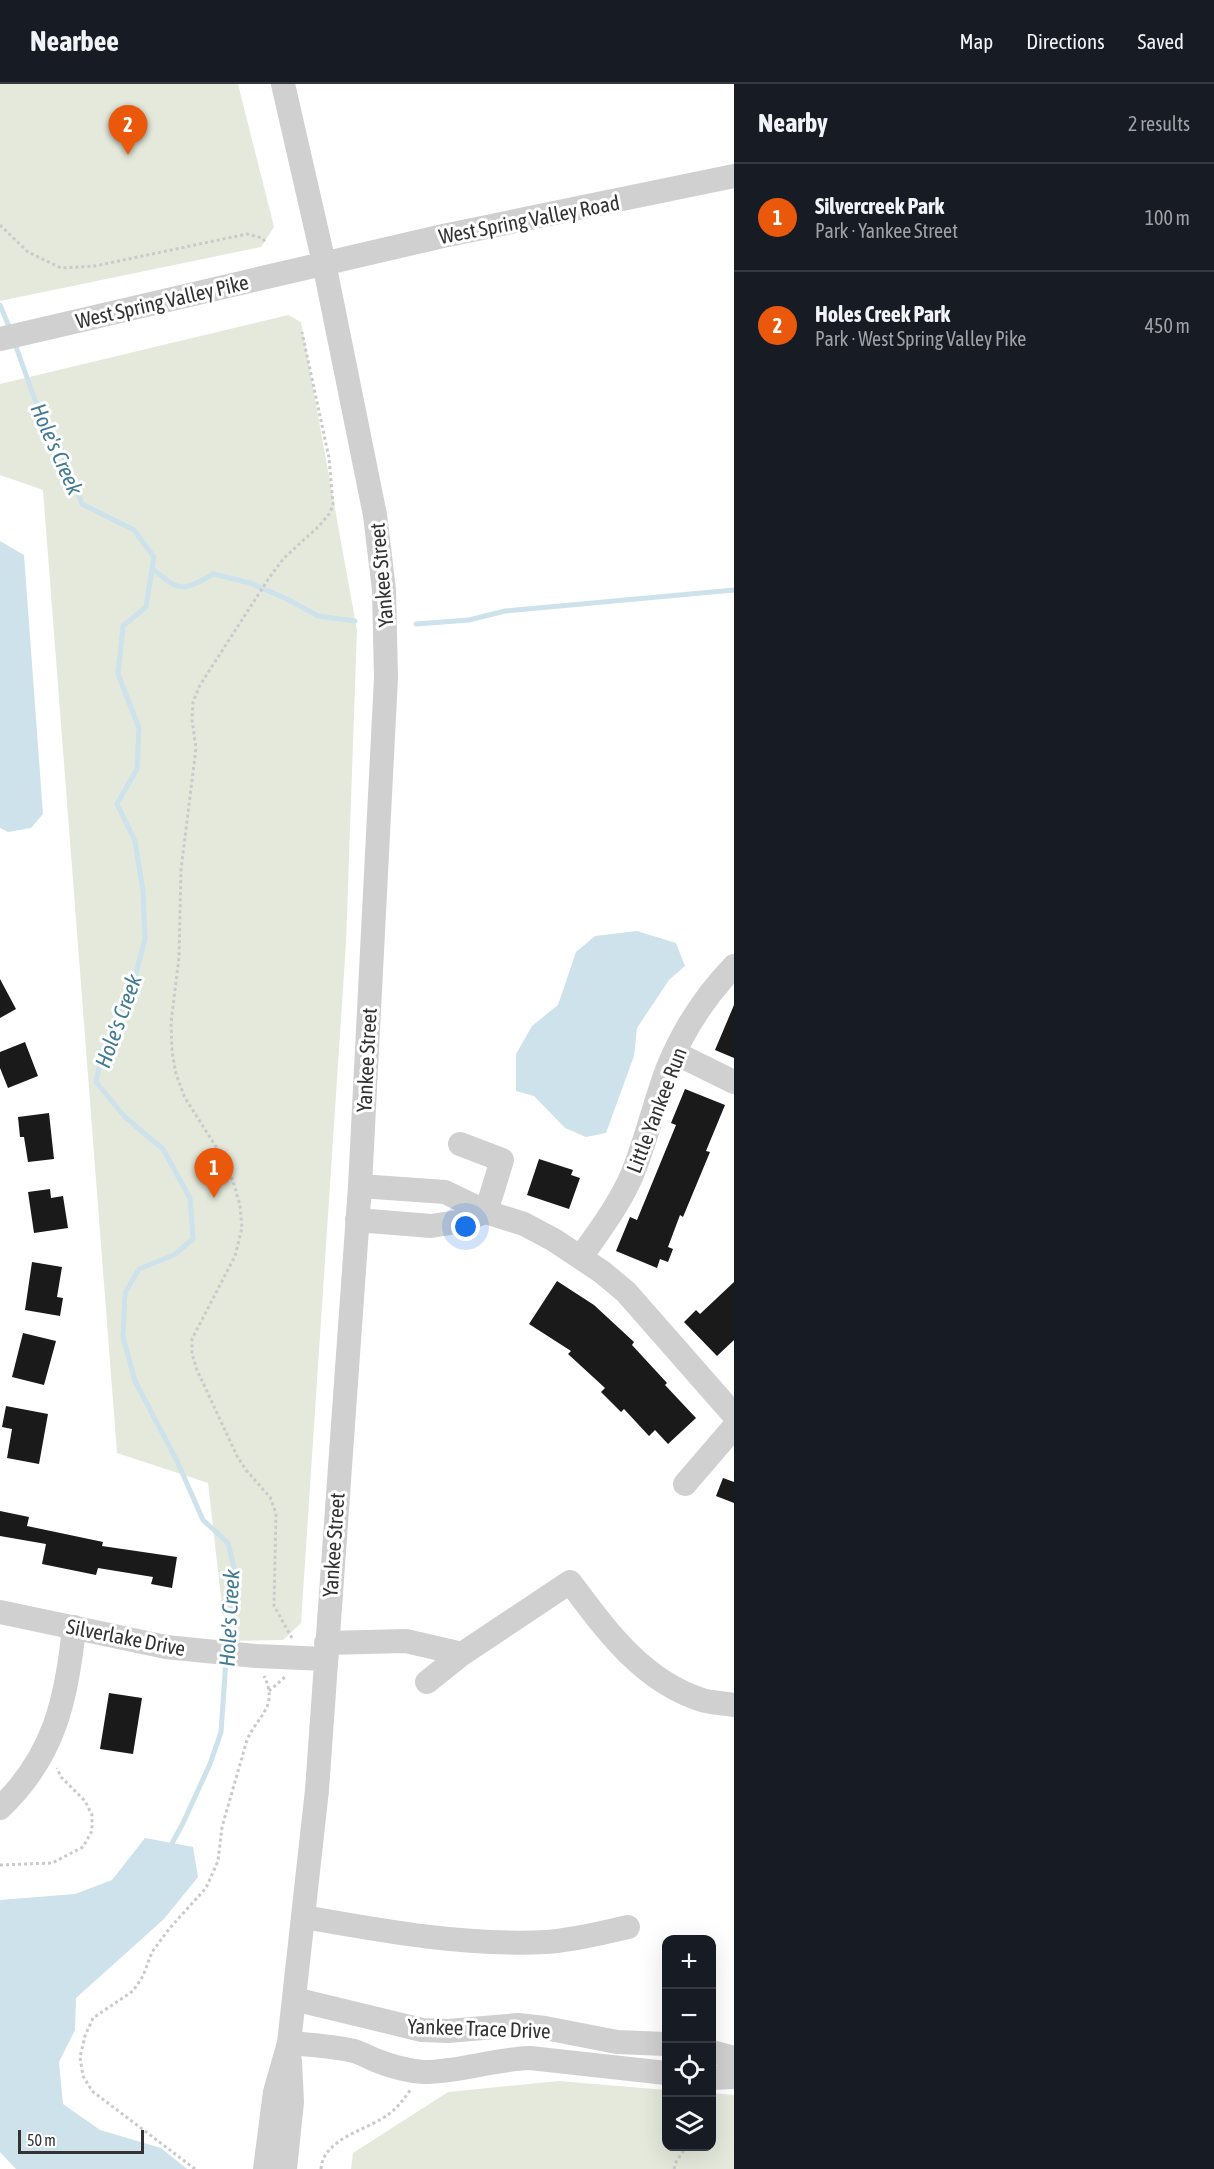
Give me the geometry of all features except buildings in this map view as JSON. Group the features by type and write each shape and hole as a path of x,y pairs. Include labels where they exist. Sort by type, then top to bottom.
{"street":[{"name":"Yankee Street","path":"283,84 324,264 375,514 386,632 385,714 360,1186 317,1790 289,2043 292,2102 285,2169"},
{"name":"West Spring Valley Road","path":"324,264 463,231 734,176"},
{"name":"West Spring Valley Pike","path":"0,339 324,264"},
{"name":"Little Yankee Run","path":"580,1257 620,1200 631,1178 675,1053 702,1005 720,980 734,966"},
{"path":"675,1053 734,1082"},
{"path":"460,1144 502,1160 486,1212"},
{"path":"360,1186 446,1192 486,1212 525,1224 554,1240 626,1292 729,1399"},
{"path":"357,1221 431,1226 457,1222 486,1212"},
{"path":"685,1484 734,1427"},
{"path":"428,1682 462,1654 570,1582 606,1630 637,1663 676,1689 703,1700 734,1705"},
{"name":"Silverlake Drive","path":"0,1612 166,1647 209,1651 256,1664 326,1651 406,1641 462,1654"},
{"path":"4,1798 28,1778 57,1721 66,1694 74,1627"},
{"path":"304,1917 427,1936 501,1943 570,1939 628,1927"},
{"name":"Yankee Trace Drive","path":"294,1999 422,2030 448,2031 518,2025 617,2042 662,2044"},
{"name":"Yankee Street","path":"265,2169 275,2092 289,2043"},
{"name":"Yankee Trace Drive","path":"289,2043 356,2052 405,2069 424,2072 509,2058 530,2058 662,2073"},
{"path":"716,2053 734,2058"},
{"path":"716,2078 734,2077"}],"path":[{"path":"0,225 28,252 61,268 95,266 247,234 262,238 267,244"},
{"path":"269,1691 288,1674 292,1636 274,1606 276,1513 270,1497 237,1456 197,1370 192,1354 192,1339 201,1318 235,1256 242,1228 240,1204 233,1181 220,1153 185,1098 176,1074 171,1023 179,957 181,870 196,748 192,720 193,702 200,685 269,578 284,558 320,526 330,513 333,504 329,458 302,332"},
{"path":"195,2169 92,2091 83,2076 80,2057 85,2036 93,2018 134,1991 143,1976 152,1952 169,1929 206,1888 218,1862 222,1827 247,1740 267,1709 269,1691 256,1664"},
{"path":"0,1865 52,1863 83,1847 92,1831 92,1815 89,1808 85,1801 60,1777 57,1760"},
{"path":"321,2169 322,2159 332,2147 388,2115 400,2104 413,2086"},
{"path":"674,2169 684,2151"}],"shaded area":[{"path":"0,84 238,84 274,227 261,247 0,301"},
{"path":"288,315 301,322 357,630 346,943 301,1623 283,1640 226,1641 208,1483 117,1453 43,490 0,475 0,384"},
{"path":"559,2081 662,2090 662,2151 716,2151 716,2093 734,2095 734,2169 351,2169 353,2153 448,2092"}],"water":[{"path":"0,541 24,555 43,814 31,828 8,832 0,828"},
{"path":"637,931 676,943 685,966 669,980 637,1028 634,1056 606,1133 586,1137 565,1128 534,1096 516,1091 516,1054 532,1026 558,1005 576,952 595,936"},
{"path":"145,1838 193,1847 198,1877 164,1919 76,1998 75,2030 59,2062 63,2104 100,2130 161,2148 187,2169 16,2169 0,2152 0,1900 75,1894 112,1880"}],"waterway":[{"name":"Hole's Creek","path":"0,305 10,329"},
{"name":"Hole's Creek","path":"14,341 35,400 58,441 82,504 134,530 154,557 146,607 123,626 118,674 139,728 137,769 117,804 135,841 143,891 145,939 134,981 103,1049 96,1082 125,1117 163,1149 190,1198 193,1239 174,1255 139,1269 125,1293 123,1337 135,1381 177,1461 203,1520 228,1543 236,1575 227,1648"},
{"path":"153,569 169,582 182,587 194,584 213,574 250,583 318,616 355,621"},
{"path":"416,624 469,620 505,611 734,590"},
{"name":"Hole's Creek","path":"169,1849 210,1764 221,1732 226,1660"}],"place":[{"name":"Holes Creek Park","path":"128,155"},
{"name":"Silvercreek Park","path":"214,1198"}]}
